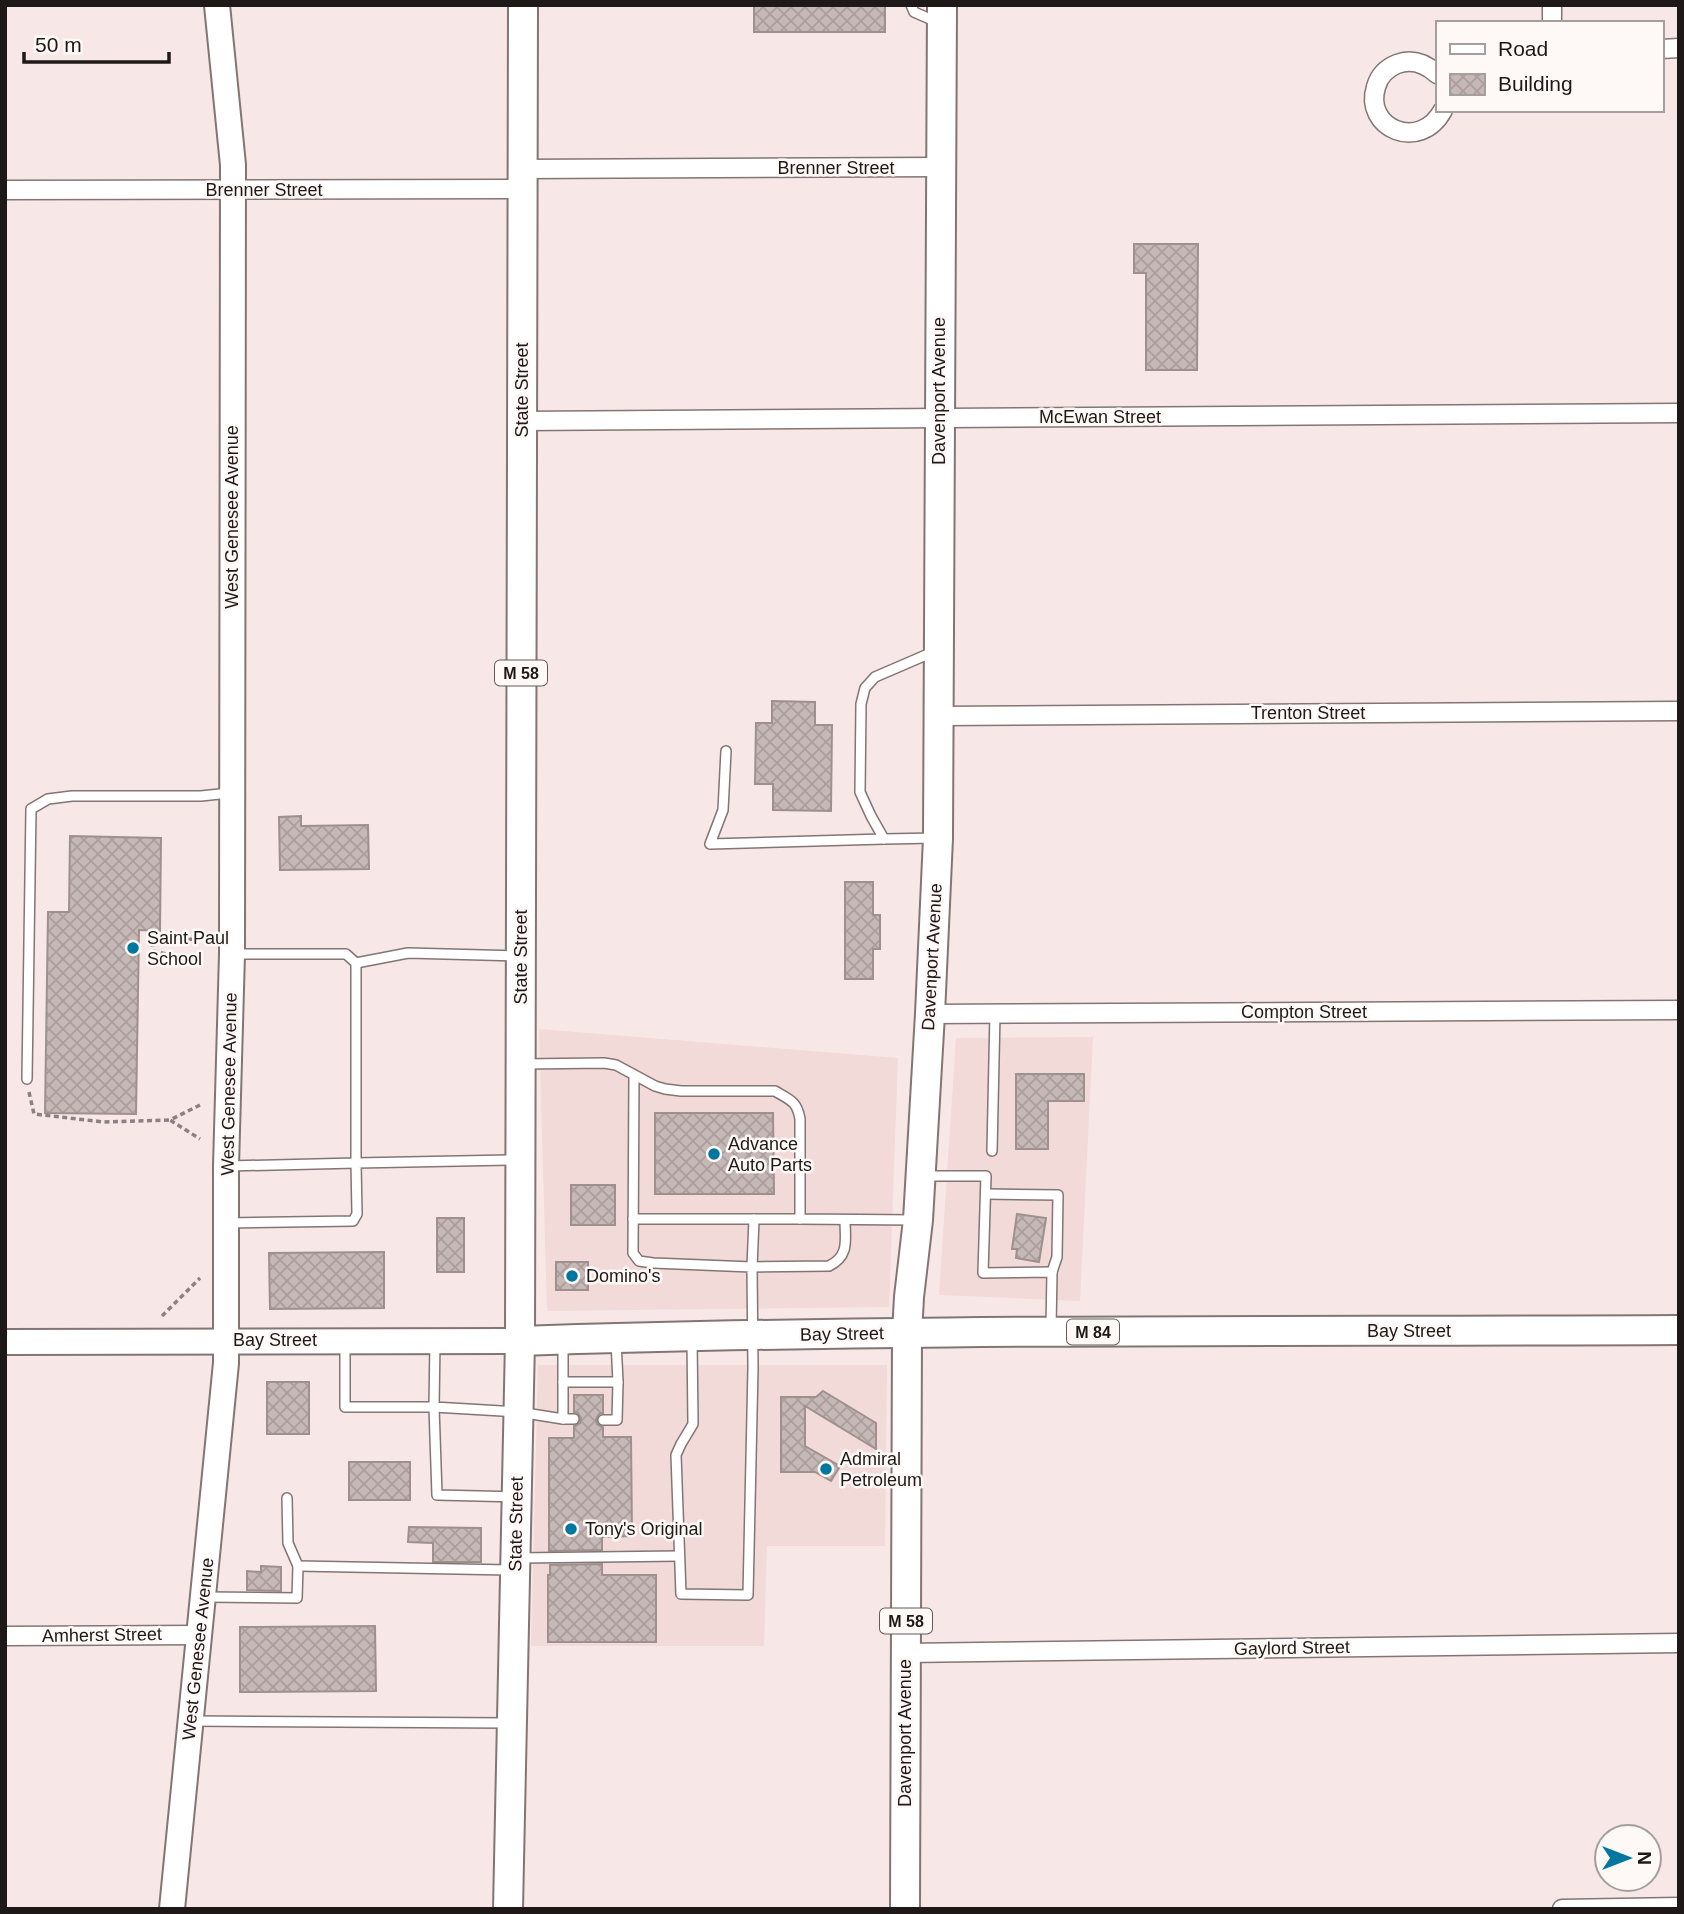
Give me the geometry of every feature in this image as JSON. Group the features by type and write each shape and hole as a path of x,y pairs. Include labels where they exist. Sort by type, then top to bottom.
{"main road":[{"name":"State Street","path":"508,1909 520,1340 523,5"},
{"name":"Davenport Avenue","path":"905,1909 907,1333 918,1220 938,838 942,15"},
{"name":"Bay Street","path":"520,1340 907,1333 1679,1330"}],"street":[{"name":"West Genesee Avenue","path":"172,1909 226,1363 226,1166 232,954 233,165 217,5"},
{"path":"1436,73 1419,62 1395,64 1378,80 1374,103 1378,115 1386,124 1407,133 1430,127 1442,112"},
{"name":"Brenner Street","path":"5,190 233,190 940,167"},
{"name":"McEwan Street","path":"522,421 1679,413"},
{"name":"Trenton Street","path":"938,716 1679,711"},
{"name":"Compton Street","path":"930,1014 1679,1010"},
{"name":"Bay Street","path":"5,1342 520,1340"},
{"name":"Amherst Street","path":"5,1636 199,1635"},
{"name":"Gaylord Street","path":"905,1653 1679,1643"},
{"path":"1562,1909 1679,1907"}],"lane":[{"path":"911,5 914,12 942,15"},
{"path":"884,839 860,792 861,704 865,688 875,677 938,650"},
{"path":"726,751 723,810 710,844 938,838"},
{"path":"27,1079 31,809 48,799 72,796 201,796 231,793"},
{"path":"356,963 408,953 521,956"},
{"path":"226,1223 354,1221 357,1214 356,963 346,954 232,954"},
{"path":"992,1151 995,1013"},
{"path":"521,1064 604,1063 616,1065 666,1090 775,1091 788,1098 798,1107 800,1119 800,1219"},
{"path":"634,1075 633,1253 639,1261 829,1266 838,1262 844,1253 845,1220"},
{"path":"226,1166 520,1160"},
{"path":"920,1176 986,1176 983,1273 1052,1272"},
{"path":"986,1194 1058,1195 1058,1257 1052,1272 1051,1332"},
{"path":"633,1219 918,1220"},
{"path":"692,1336 693,1424 676,1455 681,1594 748,1595 754,1219"},
{"path":"603,1420 617,1420 616,1338"},
{"path":"563,1339 563,1419"},
{"path":"345,1340 345,1407 519,1412 574,1419"},
{"path":"435,1340 437,1495 517,1497"},
{"path":"563,1382 618,1382"},
{"path":"203,1597 297,1598 298,1566 288,1543 287,1498"},
{"path":"298,1566 515,1564 679,1556"},
{"path":"191,1721 511,1723"}],"path":[{"path":"201,939 152,940 153,951 201,962"},
{"path":"27,1079 34,1114 104,1122 170,1120 200,1105"},
{"path":"170,1120 200,1139"},
{"path":"162,1316 200,1278"}],"shaded area":[{"path":"539,1029 898,1058 889,1307 547,1311"},
{"path":"1093,1037 1080,1301 939,1295 956,1038"},
{"path":"538,1365 887,1365 885,1546 767,1546 764,1646 531,1646"}],"building":[{"path":"754,5 885,5 885,32 754,32"},
{"path":"1134,244 1198,244 1197,370 1146,370 1146,273 1134,273"},
{"path":"772,701 815,702 815,725 832,725 831,811 773,810 773,784 755,784 756,723 772,723"},
{"path":"301,816 301,826 368,825 369,869 280,870 279,817"},
{"path":"70,836 161,838 160,931 139,930 136,1114 45,1113 48,912 69,912"},
{"path":"845,882 873,882 873,915 880,915 880,949 873,949 873,979 845,979"},
{"path":"1016,1074 1084,1074 1084,1101 1048,1101 1048,1149 1016,1149"},
{"name":"Advance Auto Parts","path":"655,1113 773,1113 774,1194 655,1194"},
{"path":"571,1185 615,1185 615,1225 571,1225"},
{"path":"1017,1214 1046,1218 1039,1262 1016,1258 1017,1249 1012,1249"},
{"path":"437,1218 464,1218 464,1272 437,1272"},
{"path":"384,1252 384,1308 270,1309 269,1253"},
{"name":"Domino's","path":"556,1262 588,1262 588,1290 556,1290"},
{"path":"267,1382 309,1382 309,1434 267,1434"},
{"path":"823,1391 876,1423 876,1449 805,1406 805,1446 840,1466 831,1481 815,1472 781,1472 781,1397 816,1397"},
{"path":"574,1395 603,1395 603,1413 596,1419 597,1424 603,1427 603,1437 631,1437 632,1536 602,1537 602,1550 549,1551 549,1438 574,1438 574,1426 580,1423 581,1418 574,1412"},
{"path":"349,1462 410,1462 410,1500 349,1500"},
{"path":"409,1527 481,1528 481,1562 433,1562 433,1543 408,1542"},
{"path":"602,1564 602,1575 656,1575 656,1642 548,1642 550,1565"},
{"path":"261,1566 281,1567 281,1591 247,1590 247,1571 261,1572"},
{"path":"375,1626 376,1691 240,1692 240,1627"}],"place":[{"name":"Saint Paul School","path":"133,948"},
{"name":"Advance Auto Parts","path":"714,1154"},
{"name":"Domino's","path":"572,1276"},
{"name":"Admiral Petroleum","path":"826,1469"},
{"name":"Tony's Original","path":"571,1529"}]}
